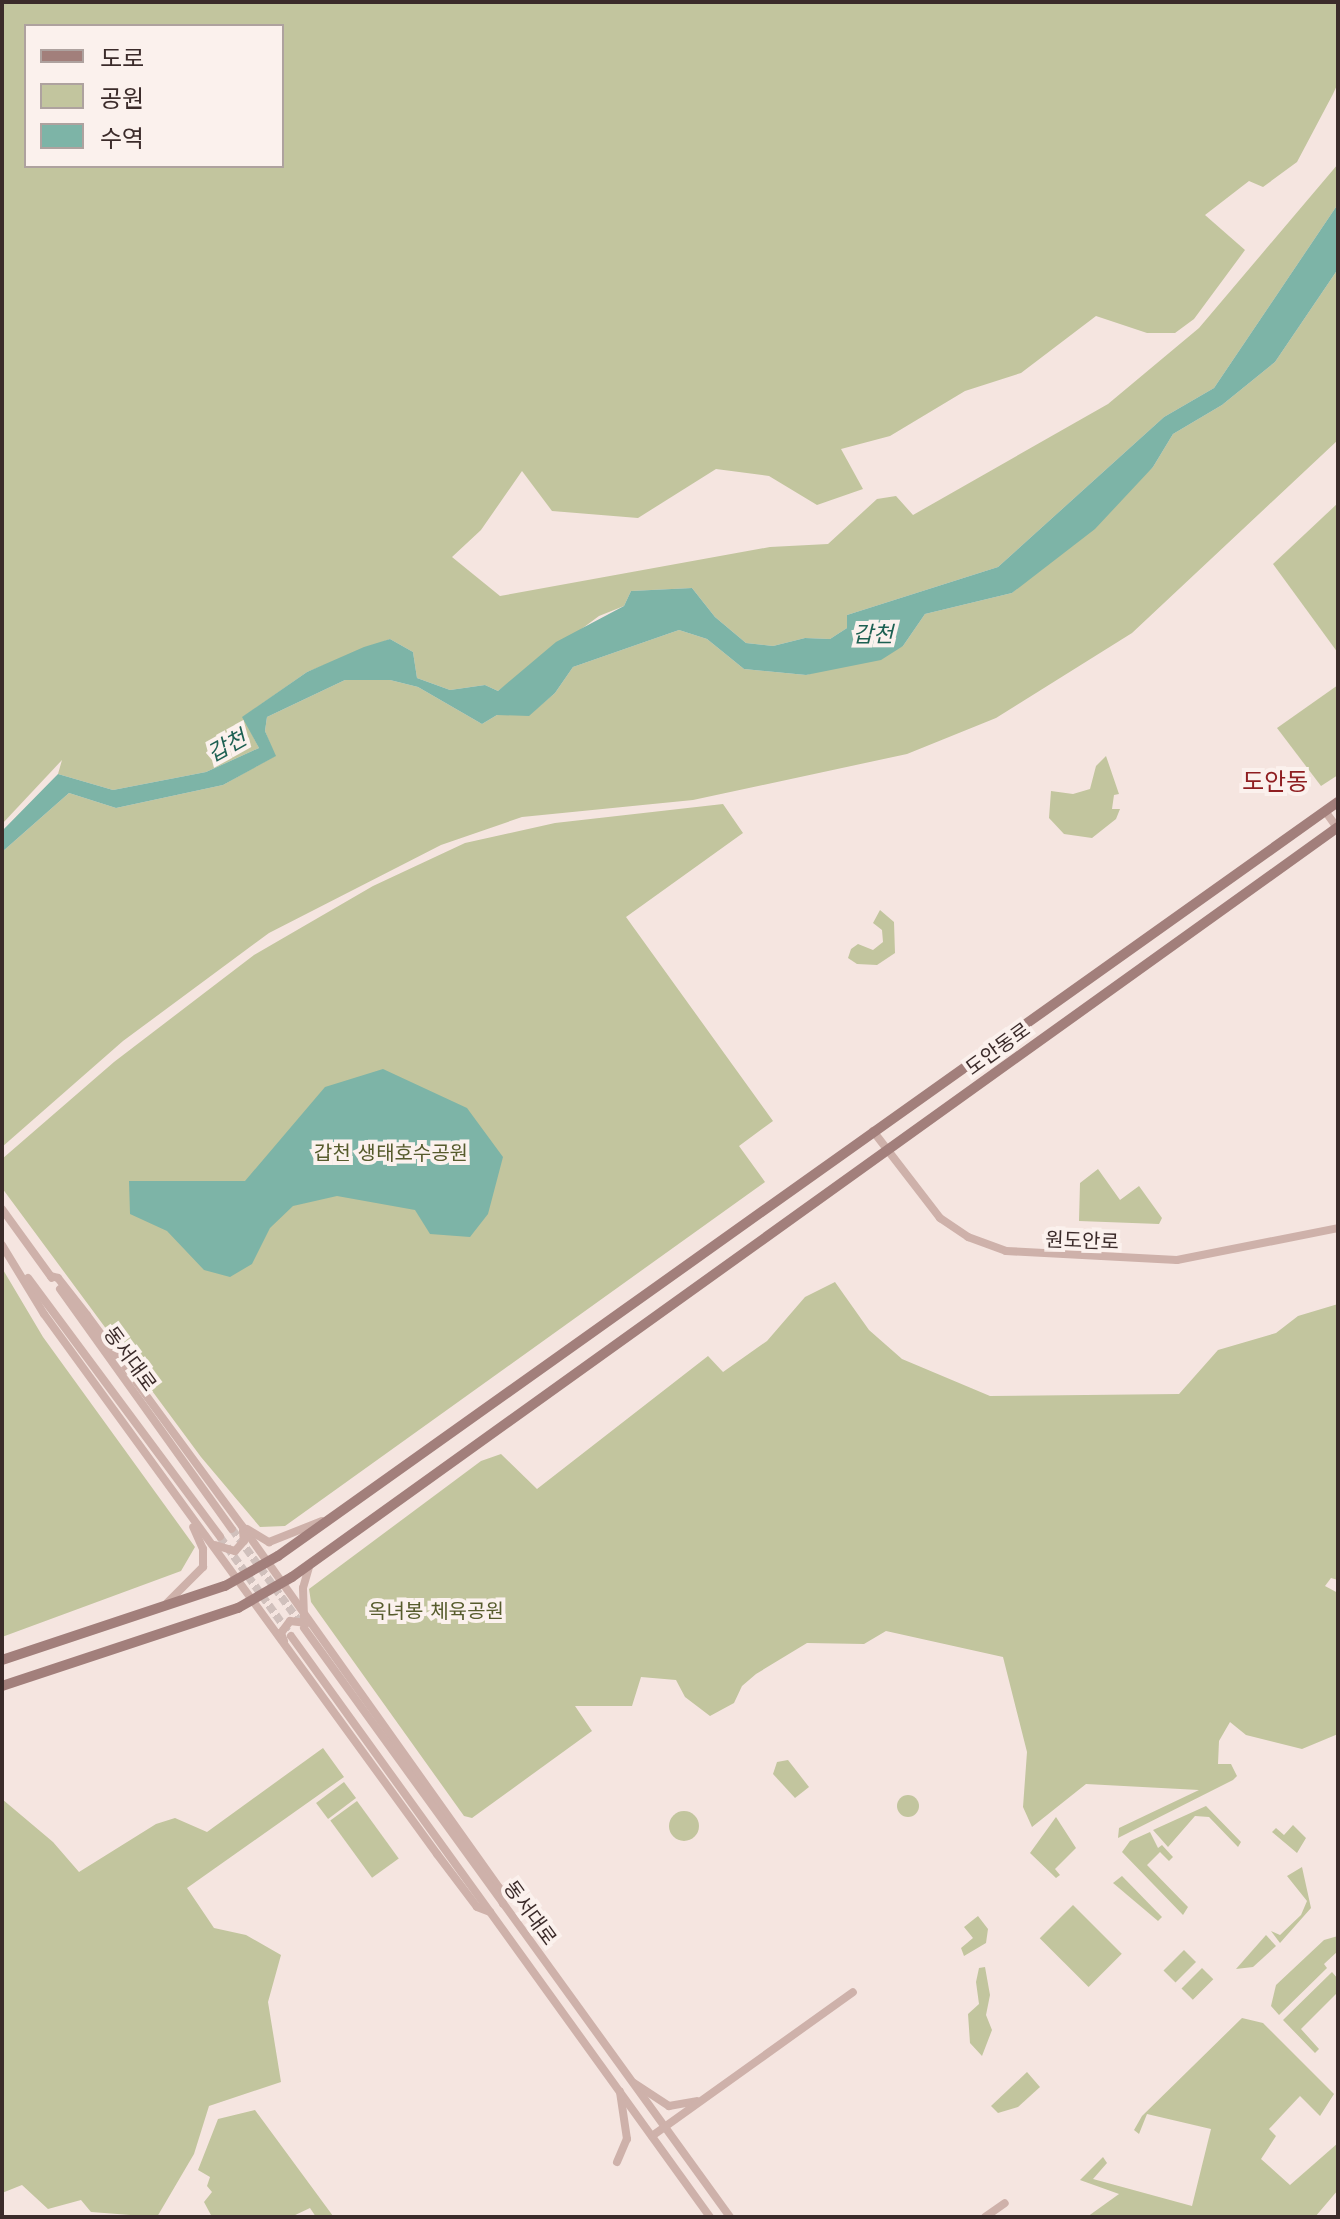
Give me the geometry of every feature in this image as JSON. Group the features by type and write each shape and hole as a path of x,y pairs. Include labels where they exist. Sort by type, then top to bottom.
{"main road":[{"name":"도안동로","path":"2,1660 238,1580 266,1563 1338,802"},
{"name":"도안동로","path":"2,1686 253,1602 280,1585 1338,828"}],"street":[{"path":"1325,811 1338,828"},
{"name":"원도안로","path":"873,1131 940,1218 968,1237 1006,1251 1177,1260 1338,1228"},
{"name":"동서대로","path":"2,1209 232,1529"},
{"path":"2,1243 182,1505 477,1907 490,1912"},
{"name":"동서대로","path":"51,1276 87,1315 242,1526 304,1618 308,1629 499,1888 503,1904 730,2217"},
{"name":"동서대로","path":"32,1289 220,1537"},
{"path":"166,1604 198,1577 205,1557 182,1505"},
{"path":"242,1526 269,1542 340,1512"},
{"path":"210,1542 235,1551 244,1541 242,1526"},
{"path":"304,1618 303,1588 310,1564"},
{"path":"288,1650 281,1633 290,1621 299,1619 308,1629"},
{"name":"동서대로","path":"291,1636 710,2217"},
{"path":"652,2136 853,1992"},
{"path":"632,2082 669,2106 708,2096"},
{"path":"617,2162 627,2139 620,2092"},
{"path":"985,2217 1005,2203"}],"green space":[{"path":"2,2 1338,2 1338,83 1333,94 1297,162 1263,187 1249,181 1205,215 1245,250 1194,319 1175,333 1147,333 1096,316 1021,373 965,391 890,436 841,449 863,489 817,505 769,476 716,469 638,518 552,511 522,471 481,530 452,557 500,596 770,547 828,544 877,499 896,496 913,515 1108,404 1199,328 1338,164 1338,204 1214,388 1164,417 998,567 847,615 847,628 830,639 805,638 773,646 746,643 715,617 692,588 631,591 624,606 599,616 498,691 485,685 450,690 417,678 413,652 390,639 307,672 243,717 259,748 206,772 113,790 58,774 62,760 2,824"},
{"path":"1338,269 1338,440 1132,633 996,718 907,754 693,800 522,817 441,845 269,933 123,1041 2,1147 2,852 69,793 116,808 223,785 275,756 265,731 267,717 345,680 390,680 418,687 482,724 497,715 529,715 555,693 573,667 679,630 707,639 744,669 806,675 903,646 925,614 1012,593 1153,467 1173,434 1222,405 1275,362"},
{"path":"1338,503 1338,653 1273,564"},
{"path":"1338,685 1338,775 1321,786 1277,728"},
{"path":"1106,756 1119,794 1114,795 1112,809 1120,809 1116,819 1092,838 1064,834 1049,818 1051,791 1073,794 1090,789 1096,766"},
{"name":"갑천 생태호수공원","path":"723,804 743,833 626,917 773,1121 739,1146 765,1182 285,1526 260,1527 201,1457 2,1188 2,1159 114,1062 254,955 373,886 465,843 555,823"},
{"path":"880,910 894,922 895,953 877,965 857,964 848,958 851,949 858,944 873,950 883,942 882,930 873,923"},
{"path":"1098,1169 1120,1200 1139,1186 1162,1218 1159,1224 1079,1221 1080,1183"},
{"path":"2,1268 43,1337 195,1547 181,1571 2,1637"},
{"name":"옥녀봉 체육공원","path":"835,1282 869,1330 902,1359 990,1396 1179,1394 1218,1350 1276,1333 1298,1316 1338,1304 1338,1580 1331,1578 1325,1586 1338,1593 1338,1734 1302,1749 1246,1735 1230,1722 1219,1741 1218,1764 1231,1764 1237,1776 1233,1780 1118,1838 1119,1828 1199,1790 1086,1784 1032,1827 1023,1807 1027,1752 1003,1657 886,1631 864,1644 807,1643 756,1674 742,1686 734,1703 710,1716 685,1697 676,1680 641,1677 632,1706 575,1706 592,1731 472,1818 464,1816 311,1602 309,1589 481,1461 501,1454 537,1489 708,1356 723,1372 767,1341 805,1297"},
{"path":"323,1748 344,1777 187,1888 214,1928 246,1935 281,1955 268,2002 281,2082 209,2106 194,2154 157,2217 91,2212 81,2200 48,2209 22,2185 2,2193 2,1799 53,1842 79,1872 156,1824 175,1818 207,1832"},
{"path":"788,1760 809,1787 795,1798 773,1774 777,1762"},
{"path":"344,1782 356,1798 328,1819 316,1803"},
{"path":"908,1795 916,1798 919,1806 916,1814 908,1817 900,1814 897,1806 900,1798"},
{"path":"357,1801 399,1858 372,1878 330,1820"},
{"path":"1206,1806 1241,1842 1238,1847 1209,1817 1195,1816 1168,1847 1153,1830"},
{"path":"684,1811 695,1815 699,1826 695,1837 684,1841 673,1837 669,1826 673,1815"},
{"path":"1056,1817 1076,1848 1055,1869 1060,1875 1056,1878 1030,1853"},
{"path":"1293,1825 1306,1838 1297,1853 1272,1832 1276,1828 1284,1835"},
{"path":"1150,1832 1158,1848 1162,1845 1173,1857 1169,1861 1160,1852 1147,1865 1188,1907 1183,1915 1122,1852 1130,1841"},
{"path":"1302,1867 1311,1908 1280,1943 1271,1931 1280,1935 1301,1915 1307,1901 1287,1876"},
{"path":"1122,1876 1162,1917 1158,1921 1113,1883"},
{"path":"1073,1905 1122,1954 1089,1987 1040,1938"},
{"path":"978,1916 988,1929 986,1943 964,1956 961,1948 973,1938 964,1927"},
{"path":"1266,1935 1276,1946 1253,1967 1236,1969"},
{"path":"1338,1936 1338,1951 1324,1964 1327,1968 1279,2015 1271,2006 1276,1985 1324,1940"},
{"path":"1184,1950 1196,1962 1176,1983 1163,1971"},
{"path":"985,1967 990,1995 986,2015 992,2030 982,2056 970,2043 968,2014 979,2004 976,1982 979,1968"},
{"path":"1202,1968 1213,1979 1193,2000 1181,1989"},
{"path":"1332,1972 1338,1979 1338,1992 1301,2029 1319,2049 1315,2053 1283,2020"},
{"path":"1242,2018 1263,2023 1334,2094 1320,2116 1300,2096 1269,2129 1276,2136 1261,2159 1290,2185 1338,2143 1338,2190 1315,2217 1087,2217 1119,2194 1080,2180 1103,2157 1107,2163 1093,2179 1192,2206 1211,2129 1147,2114 1139,2134 1134,2130 1142,2116"},
{"path":"1027,2072 1040,2087 1018,2107 998,2113 991,2106"},
{"path":"255,2110 333,2216 316,2217 310,2208 291,2217 212,2217 204,2202 212,2192 207,2186 210,2177 198,2170 218,2119"}],"water":[{"name":"갑천","path":"1338,204 1338,269 1275,362 1222,405 1173,434 1153,467 1095,529 1012,593 925,614 903,646 881,660 806,675 744,669 707,639 679,630 573,667 555,693 529,716 497,715 482,724 418,687 390,680 345,680 267,717 265,731 276,756 223,785 116,808 69,793 2,852 2,831 58,774 113,790 206,772 259,748 242,717 307,672 390,639 413,652 417,678 450,690 485,685 498,691 556,642 624,606 631,591 692,588 715,617 746,643 773,646 805,638 830,639 847,628 847,615 998,567 1164,417 1214,388"},
{"path":"383,1069 467,1108 503,1157 488,1214 470,1237 430,1234 415,1210 337,1196 293,1206 270,1228 252,1264 230,1277 204,1270 167,1231 130,1214 129,1181 245,1181 325,1087"}],"tunnel":[{"path":"232,1529 301,1624"},
{"path":"220,1537 291,1636"}],"district":[{"name":"도안동","path":"1275,783"}]}
